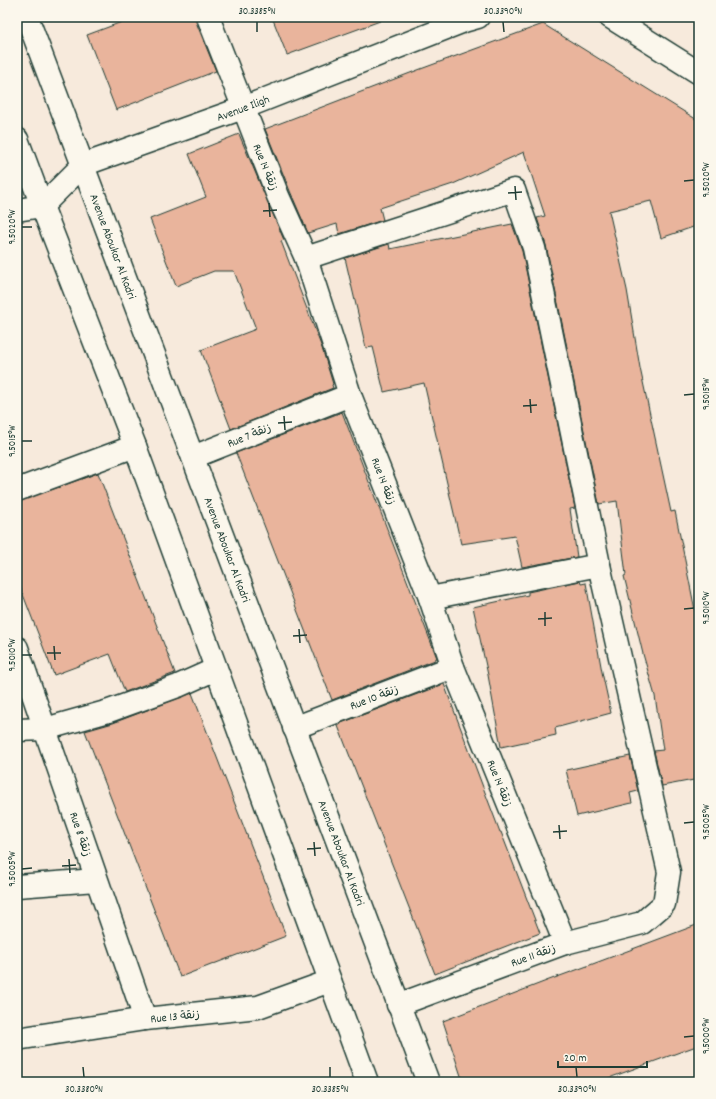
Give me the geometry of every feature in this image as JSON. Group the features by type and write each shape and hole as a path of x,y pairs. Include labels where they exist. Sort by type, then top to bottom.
{"street":[{"name":"Avenue Aboukar Al Kadri","path":"27,17 428,1082"},
{"name":"Rue 14 زنقة","path":"208,17 278,196 306,258 350,395 430,598 453,667 565,943"},
{"name":"Avenue Iligh","path":"42,206 83,164 243,108 464,21 478,17"},
{"path":"610,17 699,73"},
{"path":"17,139 135,446 367,1082"},
{"path":"306,258 514,190 534,248 600,565 430,598"},
{"path":"17,210 42,206"},
{"name":"Rue 7 زنقة","path":"193,457 350,395"},
{"path":"17,490 135,446"},
{"name":"Rue 11 زنقة","path":"398,1005 565,943 642,923 664,904 669,872 600,565"},
{"name":"Rue 8 زنقة","path":"17,648 145,1019"},
{"name":"Rue 10 زنقة","path":"294,728 453,667"},
{"path":"17,730 45,728 108,711 178,686 216,670"},
{"path":"17,886 96,880"},
{"name":"Rue 13 زنقة","path":"17,1039 145,1019 258,1007 330,981"}],"building":[{"path":"135,17 196,17 196,22 216,71 116,110 87,35"},
{"path":"272,17 380,17 380,21 287,55"},
{"path":"543,24 699,121 699,225 661,238 651,201 609,211 627,290 640,368 671,512 675,511 699,630 699,779 662,786 654,751 663,750 655,696 624,576 626,575 617,501 599,504 546,245 537,218 545,216 524,152 453,184 380,208 383,220 339,234 337,224 308,233 265,129"},
{"path":"239,134 284,240 281,241 322,348 333,388 231,429 201,350 256,329 234,271 214,271 176,286 150,219 206,197 189,154"},
{"path":"512,224 522,251 575,508 570,509 577,557 522,567 515,536 461,544 424,383 384,392 373,347 366,348 345,258 389,244 390,249"},
{"path":"342,412 437,658 332,700 236,453"},
{"path":"98,473 175,673 125,692 110,654 54,675 17,579 17,502"},
{"path":"580,581 581,584 586,583 611,713 555,728 556,735 501,747 488,675 473,607 528,595 528,592"},
{"path":"444,684 540,933 435,974 338,726 341,723"},
{"path":"192,693 286,936 180,977 85,731 113,723"},
{"path":"630,756 638,791 630,793 632,803 577,816 566,770"},
{"path":"699,924 699,1045 598,1082 463,1082 443,1021"}]}
